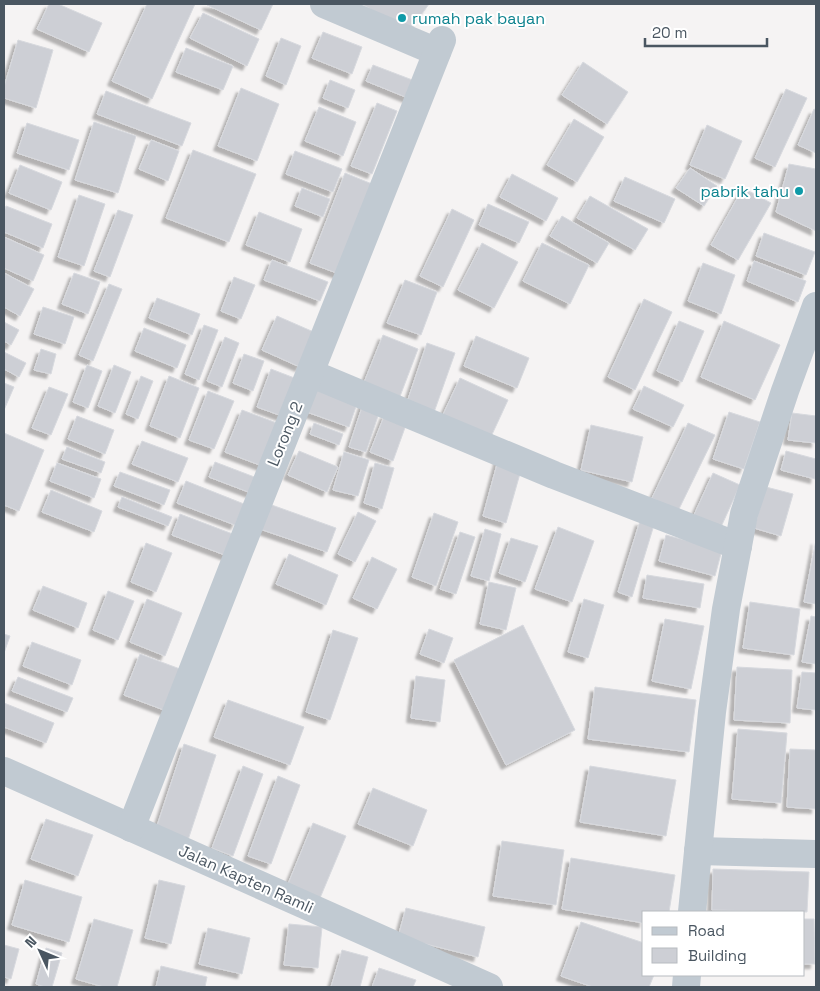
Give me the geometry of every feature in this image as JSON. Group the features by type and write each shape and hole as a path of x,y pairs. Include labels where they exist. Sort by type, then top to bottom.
{"street":[{"name":"Lorong 2","path":"131,828 439,46 324,4"},
{"path":"692,911 712,712 726,609 744,514 816,306"},
{"path":"310,373 554,475 738,546"},
{"name":"Jalan Kapten Ramli","path":"4,770 489,987"},
{"path":"698,851 816,854"}],"building":[{"path":"49,4 58,4 102,23 89,52 37,29"},
{"path":"147,4 195,4 152,99 112,81"},
{"path":"207,4 273,4 261,30"},
{"name":"rumah pak bayan","path":"362,4 429,4 409,32"},
{"path":"203,13 259,39 247,66 190,38"},
{"path":"323,32 362,47 352,74 312,58"},
{"path":"281,38 301,46 286,85 266,76"},
{"path":"18,40 53,50 36,108 4,98 4,87"},
{"path":"186,48 233,66 223,90 176,72"},
{"path":"583,62 628,92 607,124 562,95"},
{"path":"373,65 415,81 408,98 366,81"},
{"path":"330,80 355,90 348,108 323,98"},
{"path":"241,88 279,104 257,161 218,146"},
{"path":"786,89 807,98 775,167 755,158"},
{"path":"106,91 191,123 182,146 97,114"},
{"path":"377,103 397,111 372,174 351,166"},
{"path":"319,107 356,122 343,156 305,141"},
{"path":"814,109 816,110 816,153 798,145"},
{"path":"574,119 604,137 577,182 547,165"},
{"path":"94,122 136,136 118,193 75,180"},
{"path":"27,123 79,140 69,170 17,153"},
{"path":"707,125 742,141 725,179 690,165"},
{"path":"151,140 179,151 168,181 139,169"},
{"path":"193,150 256,174 229,242 166,218"},
{"path":"295,151 342,169 333,192 286,174"},
{"name":"pabrik tahu","path":"789,164 816,169 816,231 776,212"},
{"path":"20,165 62,182 51,210 9,193"},
{"path":"690,168 717,186 704,206 676,188"},
{"path":"345,173 377,186 342,275 310,263"},
{"path":"512,174 558,198 546,221 500,197"},
{"path":"625,177 675,199 664,223 614,201"},
{"path":"302,188 330,199 323,217 295,206"},
{"path":"743,188 771,203 738,260 711,245"},
{"path":"79,195 105,204 84,266 58,257"},
{"path":"590,196 648,229 635,250 577,218"},
{"path":"488,204 529,222 519,243 479,225"},
{"path":"6,206 52,224 43,248 4,232 4,211"},
{"path":"452,209 474,220 443,287 420,276"},
{"path":"118,210 133,215 110,277 94,271"},
{"path":"259,212 302,229 290,262 246,245"},
{"path":"562,216 609,243 597,263 550,236"},
{"path":"764,233 815,252 806,275 756,256"},
{"path":"4,237 44,255 33,281 4,268"},
{"path":"482,243 518,262 494,308 458,290"},
{"path":"542,243 589,265 570,304 523,281"},
{"path":"272,260 328,282 320,301 264,280"},
{"path":"754,261 806,281 798,302 747,281"},
{"path":"703,263 735,275 721,314 688,301"},
{"path":"4,273 34,289 20,316 4,307"},
{"path":"74,273 100,282 88,314 62,304"},
{"path":"234,277 255,285 241,319 221,311"},
{"path":"405,280 437,292 421,335 387,323"},
{"path":"109,284 122,289 93,361 79,355"},
{"path":"157,298 200,314 192,335 149,318"},
{"path":"644,299 672,312 635,390 608,377"},
{"path":"43,307 74,317 65,344 34,334"},
{"path":"277,316 316,333 300,367 262,350"},
{"path":"679,321 704,331 682,382 657,371"},
{"path":"724,321 780,345 755,400 701,377"},
{"path":"4,322 19,330 11,345 4,341"},
{"path":"204,325 218,330 199,380 185,374"},
{"path":"144,328 186,345 177,368 135,351"},
{"path":"383,335 418,349 399,399 363,385"},
{"path":"476,336 529,358 517,388 464,366"},
{"path":"225,337 239,343 222,387 207,381"},
{"path":"427,343 455,353 432,418 405,408"},
{"path":"41,349 56,354 51,374 34,370"},
{"path":"4,352 26,363 19,377 4,369"},
{"path":"244,354 264,361 253,391 233,383"},
{"path":"87,365 102,371 88,408 73,402"},
{"path":"114,365 131,372 115,413 98,406"},
{"path":"271,369 297,379 282,416 257,407"},
{"path":"141,376 153,381 138,419 126,414"},
{"path":"169,376 199,388 180,438 150,426"},
{"path":"460,378 508,400 489,441 441,419"},
{"path":"314,382 359,398 349,427 304,411"},
{"path":"4,383 14,387 4,410"},
{"path":"644,386 684,405 673,427 633,409"},
{"path":"49,387 68,394 51,435 32,428"},
{"path":"208,391 234,401 214,449 189,440"},
{"path":"364,401 381,407 366,452 349,447"},
{"path":"242,410 282,425 265,467 225,452"},
{"path":"729,412 760,422 744,469 713,459"},
{"path":"792,413 816,416 816,443 788,440"},
{"path":"385,414 407,422 393,461 370,452"},
{"path":"77,416 114,430 105,454 68,439"},
{"path":"314,423 343,434 339,445 310,434"},
{"path":"688,423 715,435 678,511 652,498"},
{"path":"591,425 643,437 632,482 581,470"},
{"path":"4,433 44,450 19,511 4,505"},
{"path":"142,441 188,458 178,482 132,464"},
{"path":"67,447 105,462 101,473 62,459"},
{"path":"299,451 338,467 327,492 288,475"},
{"path":"786,451 816,459 815,479 781,470"},
{"path":"344,452 369,460 358,496 333,490"},
{"path":"499,457 523,463 506,523 483,516"},
{"path":"215,462 257,478 251,493 209,477"},
{"path":"57,463 101,479 94,498 50,481"},
{"path":"375,463 394,468 382,509 364,503"},
{"path":"120,472 170,490 164,505 114,486"},
{"path":"713,473 740,485 716,538 689,526"},
{"path":"186,481 244,504 235,525 177,503"},
{"path":"766,487 793,494 781,536 754,528"},
{"path":"51,490 102,511 94,532 42,512"},
{"path":"122,497 172,517 168,526 118,507"},
{"path":"269,504 336,528 327,552 260,529"},
{"path":"358,512 376,521 355,562 338,554"},
{"path":"434,513 458,522 436,586 412,577"},
{"path":"180,514 238,536 230,557 172,535"},
{"path":"640,521 654,525 632,597 618,592"},
{"path":"558,527 594,541 572,602 535,589"},
{"path":"485,529 501,534 489,581 471,576"},
{"path":"460,532 475,537 456,594 440,589"},
{"path":"666,535 722,550 715,576 659,561"},
{"path":"511,538 538,546 525,582 499,573"},
{"path":"816,540 816,604 804,602"},
{"path":"146,543 172,553 156,592 131,582"},
{"path":"289,554 338,575 326,605 276,584"},
{"path":"372,557 397,569 377,609 353,598"},
{"path":"647,575 704,584 700,608 643,598"},
{"path":"489,582 516,588 506,630 480,624"},
{"path":"43,586 87,603 78,628 33,610"},
{"path":"108,591 134,601 118,640 93,630"},
{"path":"147,599 182,613 165,656 130,642"},
{"path":"584,599 604,605 588,658 568,652"},
{"path":"750,602 800,609 794,655 743,648"},
{"path":"811,616 816,617 816,664 802,662"},
{"path":"665,619 704,626 691,689 652,681"},
{"path":"523,625 575,730 506,765 454,660"},
{"path":"429,629 453,638 444,663 420,654"},
{"path":"333,630 358,638 330,720 306,712"},
{"path":"4,634 10,636 4,653"},
{"path":"32,642 81,660 72,685 23,666"},
{"path":"140,654 188,672 172,713 124,695"},
{"path":"737,667 792,670 790,723 734,720"},
{"path":"802,672 816,673 816,710 797,708"},
{"path":"416,676 445,680 440,722 411,718"},
{"path":"18,677 73,698 67,712 12,691"},
{"path":"595,687 696,700 689,752 588,739"},
{"path":"228,700 304,727 290,765 214,737"},
{"path":"4,703 54,723 46,743 4,727"},
{"path":"738,729 787,733 781,803 732,799"},
{"path":"184,744 216,755 187,843 155,832"},
{"path":"790,749 816,750 816,809 787,807"},
{"path":"243,766 263,774 233,856 212,848"},
{"path":"590,766 676,780 666,836 580,822"},
{"path":"278,776 300,785 271,864 248,856"},
{"path":"373,788 427,810 413,846 358,824"},
{"path":"46,819 93,835 78,876 31,859"},
{"path":"313,823 346,836 320,898 288,884"},
{"path":"502,841 564,850 556,905 493,896"},
{"path":"571,858 675,875 669,911 642,911 642,923 562,909"},
{"path":"713,869 809,872 807,912 712,910"},
{"path":"25,880 82,897 69,942 12,925"},
{"path":"159,880 185,886 171,944 145,938"},
{"path":"406,908 485,927 478,957 398,937"},
{"path":"94,919 133,930 117,987 104,987 76,979"},
{"path":"805,919 814,919 815,964 805,964"},
{"path":"581,922 642,942 642,976 654,976 649,987 593,987 561,976"},
{"path":"289,924 322,927 318,968 284,965"},
{"path":"208,928 250,938 242,974 199,964"},
{"path":"4,945 19,949 11,979 4,977"},
{"path":"46,948 62,953 52,987 36,984"},
{"path":"342,950 368,957 360,987 331,987"},
{"path":"161,966 207,977 205,987 156,987"},
{"path":"379,968 416,980 413,987 372,987"}],"place":[{"name":"rumah pak bayan","path":"402,18"},
{"name":"pabrik tahu","path":"799,191"}]}
